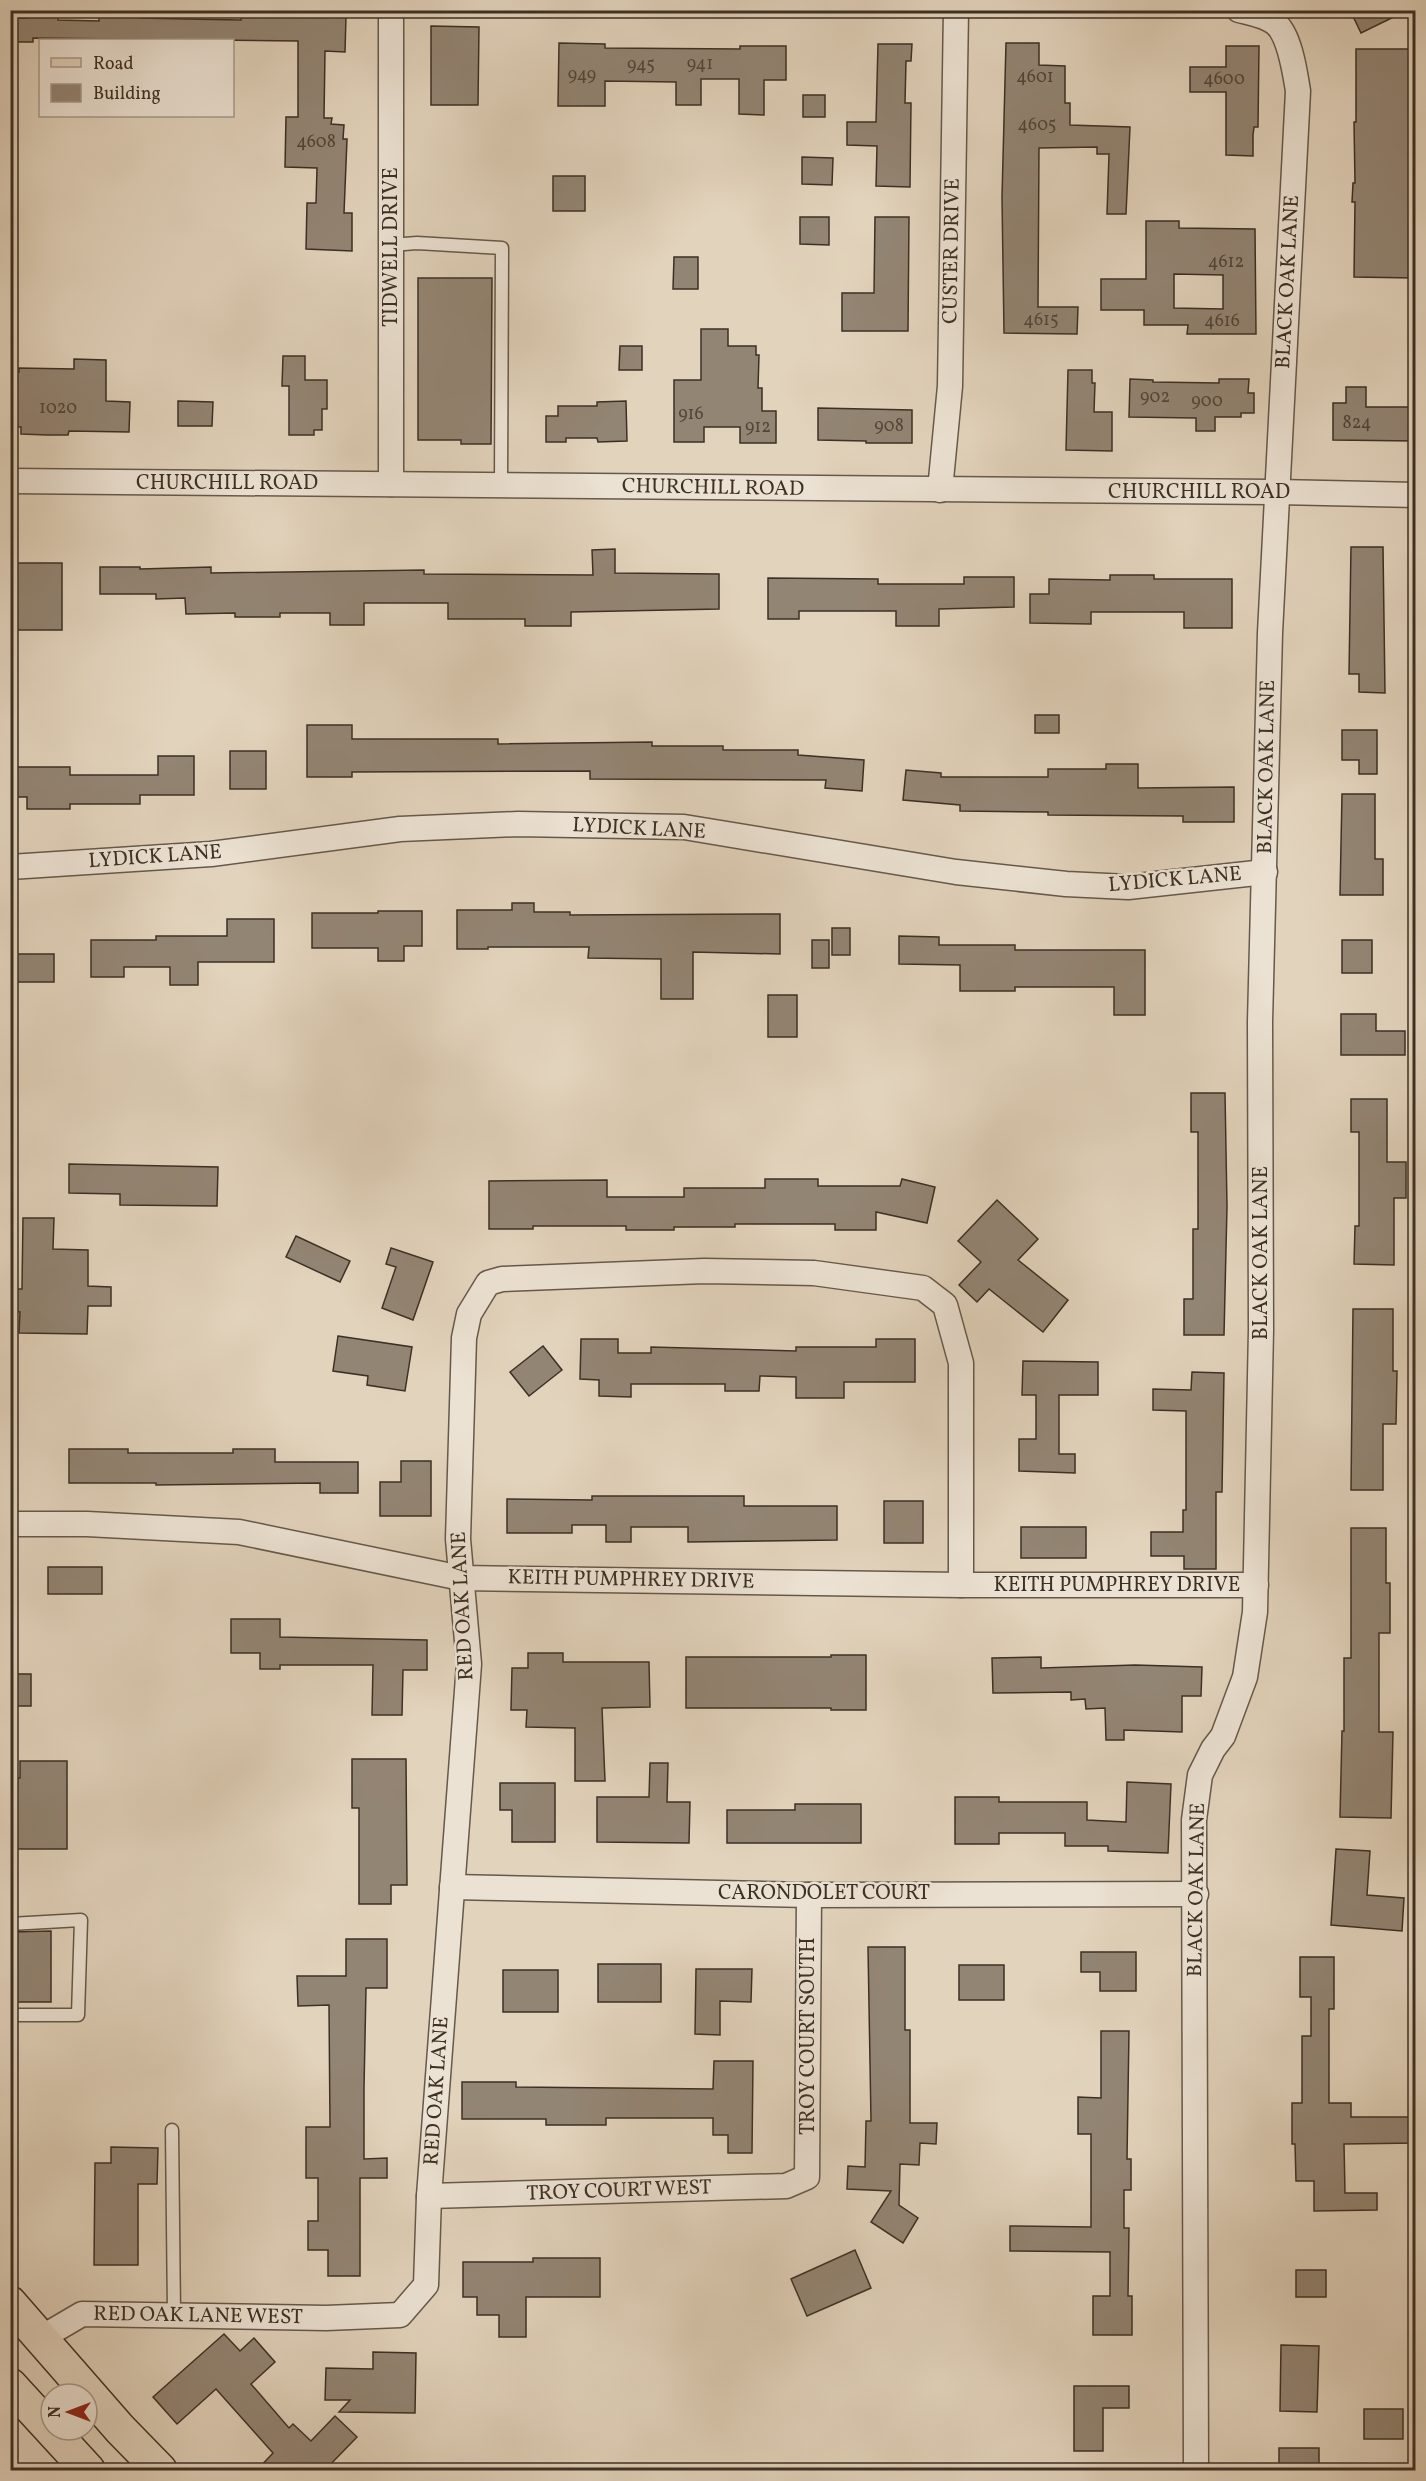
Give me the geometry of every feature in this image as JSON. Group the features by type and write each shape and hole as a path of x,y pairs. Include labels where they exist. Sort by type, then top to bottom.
{"main road":[{"path":"10,2303 36,2343 160,2470"},
{"path":"10,2385 80,2468"}],"street":[{"name":"TIDWELL DRIVE","path":"391,10 391,484"},
{"name":"CUSTER DRIVE","path":"940,490 950,386 956,10"},
{"name":"BLACK OAK LANE","path":"1196,2470 1194,1820 1200,1775 1213,1749 1223,1736 1245,1677 1255,1612 1261,1330 1260,1022 1270,633 1298,91 1291,54 1276,23 1258,14 1239,10"},
{"name":"CHURCHILL ROAD","path":"10,481 1416,495"},
{"name":"LYDICK LANE","path":"10,867 211,854 400,829 518,824 684,827 956,872 1066,884 1128,887 1265,872"},
{"name":"RED OAK LANE","path":"326,2318 400,2315 426,2285 429,2196 469,1664 458,1539 464,1338 469,1314 488,1283 502,1279 704,1271 814,1273 923,1288 945,1305 961,1364 961,1585"},
{"name":"KEITH PUMPHREY DRIVE","path":"10,1524 87,1524 239,1532 461,1578 961,1585 1256,1585"},
{"name":"CARONDOLET COURT","path":"452,1887 809,1895 1196,1894"},
{"name":"TROY COURT SOUTH","path":"807,2177 809,1895"},
{"name":"TROY COURT WEST","path":"429,2196 786,2186 807,2177"},
{"name":"RED OAK LANE WEST","path":"36,2343 82,2314 326,2318"}],"lane":[{"path":"391,245 417,243 502,248 501,485"},
{"path":"10,1924 81,1920 78,2015 10,2015"},
{"path":"172,2130 174,2316"}],"building":[{"path":"1350,10 1408,10 1361,33"},
{"path":"27,12 59,12 58,20 99,21 99,17 114,17 114,15 123,15 123,12 140,12 140,18 185,19 241,20 241,15 252,15 252,13 346,16 345,52 325,51 324,118 332,118 331,124 344,125 343,139 347,139 344,213 352,213 352,251 306,249 307,203 316,203 317,168 285,167 286,117 298,117 298,41 33,38 33,42 10,42 10,18 27,18"},
{"path":"431,26 479,27 478,105 431,105"},
{"path":"559,43 605,44 605,48 740,49 740,46 786,46 786,80 764,80 764,115 739,114 739,79 701,79 701,105 676,105 676,82 605,81 605,106 558,106"},
{"path":"1006,43 1039,43 1039,65 1065,66 1065,103 1070,103 1070,125 1130,127 1126,214 1107,214 1109,154 1097,154 1097,147 1039,148 1038,307 1078,307 1077,334 1004,333 1002,197"},
{"path":"878,44 912,44 911,61 906,61 905,103 911,103 910,187 876,186 877,146 847,145 847,122 876,122"},
{"path":"1226,46 1259,46 1258,127 1254,127 1253,156 1226,155 1226,92 1190,92 1190,67 1226,67"},
{"path":"1356,49 1410,49 1409,171 1416,171 1414,278 1354,277 1355,202 1352,202 1353,183 1355,183"},
{"path":"803,95 825,95 825,117 803,117"},
{"path":"802,157 833,158 832,185 802,184"},
{"path":"553,176 585,176 585,211 553,211"},
{"path":"800,217 829,217 829,245 800,244"},
{"path":"875,217 909,217 908,331 842,331 842,293 874,293"},
{"path":"1146,221 1179,221 1179,228 1255,229 1256,334 1187,334 1188,325 1144,325 1144,310 1101,310 1101,279 1146,279","holes":["1174,274 1223,275 1223,309 1174,308"]},
{"path":"674,257 698,257 698,289 673,289"},
{"path":"418,278 492,278 491,444 461,444 461,440 418,440"},
{"path":"701,329 728,329 728,346 756,346 756,355 759,355 758,388 762,388 762,411 776,411 776,443 740,443 740,427 704,427 704,442 674,442 674,380 701,380"},
{"path":"620,346 642,346 642,370 619,370"},
{"path":"283,356 305,356 305,380 327,380 327,409 322,409 322,430 314,430 314,435 289,435 289,386 282,386"},
{"path":"74,359 106,360 106,401 130,402 129,432 69,431 68,435 21,434 21,427 12,427 14,372 19,372 19,368 74,369"},
{"path":"1068,370 1092,370 1092,383 1095,383 1094,412 1112,412 1112,451 1066,450"},
{"path":"1130,379 1153,380 1153,382 1219,383 1219,379 1249,379 1248,393 1254,393 1254,413 1241,413 1241,417 1215,417 1215,431 1196,431 1196,418 1129,417"},
{"path":"1346,387 1366,387 1366,407 1416,407 1416,441 1333,440 1333,403 1346,403"},
{"path":"178,401 213,402 212,426 178,426"},
{"path":"626,401 627,441 598,442 597,438 566,438 566,442 546,442 546,416 558,416 558,406 597,406 597,402"},
{"path":"818,408 912,410 912,443 818,440"},
{"path":"1351,547 1383,547 1385,693 1359,692 1359,674 1349,674"},
{"path":"615,549 615,573 719,574 719,609 571,612 571,626 525,626 525,619 448,619 448,603 364,603 364,625 330,625 330,613 280,613 280,617 235,617 235,613 186,614 185,598 156,599 156,594 100,594 100,567 140,567 140,569 211,567 211,573 424,570 424,574 593,575 592,550"},
{"path":"16,563 62,563 62,630 16,630"},
{"path":"1110,575 1154,575 1154,579 1232,579 1232,628 1184,628 1184,612 1091,612 1091,624 1030,623 1030,594 1049,594 1049,579 1110,580"},
{"path":"964,577 1014,577 1014,607 939,609 939,626 896,626 896,611 799,611 799,619 768,619 768,578 878,579 878,584 964,584"},
{"path":"1035,715 1059,715 1059,733 1035,733"},
{"path":"307,725 352,725 352,739 498,739 498,744 652,742 652,746 723,746 723,750 798,750 798,755 864,760 862,791 825,788 826,780 590,779 590,771 352,772 352,777 307,777"},
{"path":"1342,730 1377,730 1377,774 1359,774 1359,760 1342,760"},
{"path":"230,751 266,751 266,789 230,789"},
{"path":"158,756 194,756 194,795 140,795 140,804 70,804 70,809 27,809 27,797 12,797 12,767 70,767 70,775 158,775"},
{"path":"1106,764 1138,764 1138,788 1234,787 1234,822 1183,822 1183,816 1048,815 1048,812 960,811 960,805 903,800 906,770 941,773 941,777 1048,777 1048,769 1106,769"},
{"path":"1342,794 1375,794 1375,859 1383,859 1383,895 1340,895"},
{"path":"512,903 534,903 534,912 570,912 570,915 780,914 780,954 693,952 693,999 661,999 661,959 588,958 589,947 457,949 457,910 512,910"},
{"path":"378,911 422,911 422,946 404,946 404,961 378,961 378,948 312,948 312,913 378,913"},
{"path":"227,919 274,919 274,962 198,962 198,985 170,985 170,967 124,967 124,977 91,977 91,940 156,940 156,936 227,936"},
{"path":"832,928 850,928 850,955 832,955"},
{"path":"899,936 939,937 939,945 1015,945 1015,950 1145,950 1145,1015 1114,1015 1114,987 1015,987 1015,991 960,991 960,965 899,964"},
{"path":"812,940 829,940 829,968 812,968"},
{"path":"1342,940 1372,940 1372,973 1342,973"},
{"path":"10,954 54,954 54,982 10,982"},
{"path":"768,995 797,995 797,1037 768,1037"},
{"path":"1341,1014 1376,1014 1376,1031 1405,1031 1405,1055 1341,1055"},
{"path":"1191,1093 1225,1093 1227,1206 1224,1335 1184,1335 1184,1299 1193,1299 1193,1229 1198,1229 1198,1132 1191,1132"},
{"path":"1351,1099 1387,1099 1387,1162 1406,1162 1406,1198 1394,1198 1394,1265 1354,1264 1355,1226 1359,1226 1359,1132 1351,1132"},
{"path":"69,1164 218,1167 217,1206 120,1205 120,1194 69,1193"},
{"path":"765,1179 818,1179 818,1186 900,1186 902,1179 935,1187 927,1223 876,1212 876,1230 835,1230 835,1224 735,1224 735,1227 674,1227 674,1230 626,1230 626,1226 533,1226 533,1229 489,1229 489,1181 607,1180 607,1197 684,1197 684,1188 765,1188"},
{"path":"997,1200 1038,1239 1018,1260 1068,1300 1043,1332 989,1289 977,1302 959,1285 981,1262 958,1241"},
{"path":"23,1218 54,1218 53,1249 88,1250 88,1286 111,1287 111,1306 88,1306 87,1334 19,1333 20,1312 10,1311 10,1289 22,1289"},
{"path":"296,1236 350,1261 340,1282 286,1257"},
{"path":"391,1248 433,1262 413,1320 382,1308 396,1267 386,1264"},
{"path":"1353,1309 1393,1309 1393,1371 1397,1371 1396,1424 1383,1424 1383,1490 1351,1490"},
{"path":"338,1336 412,1347 405,1391 367,1385 368,1376 333,1371"},
{"path":"581,1339 618,1339 618,1353 651,1353 651,1347 796,1351 796,1347 876,1347 876,1339 915,1339 915,1382 844,1382 844,1398 796,1398 796,1377 760,1376 759,1391 725,1391 725,1384 631,1384 631,1397 599,1396 599,1380 580,1379"},
{"path":"543,1346 562,1370 529,1396 510,1372"},
{"path":"1023,1361 1098,1362 1098,1395 1059,1395 1059,1454 1075,1454 1075,1473 1019,1471 1019,1439 1036,1439 1036,1395 1022,1395"},
{"path":"1192,1372 1224,1373 1222,1492 1216,1492 1216,1569 1184,1569 1184,1556 1151,1556 1151,1532 1183,1532 1183,1510 1186,1510 1186,1411 1153,1410 1153,1389 1191,1390"},
{"path":"69,1449 128,1449 128,1453 233,1453 233,1449 275,1449 275,1462 358,1462 358,1493 320,1493 320,1483 156,1485 156,1483 69,1483"},
{"path":"401,1461 431,1461 431,1516 380,1516 380,1482 401,1482"},
{"path":"592,1496 744,1496 744,1506 837,1506 837,1540 688,1542 688,1527 631,1527 631,1542 606,1542 606,1525 572,1525 572,1533 507,1533 507,1499 592,1500"},
{"path":"884,1501 923,1501 923,1543 884,1543"},
{"path":"1021,1527 1086,1527 1086,1558 1021,1558"},
{"path":"1351,1528 1386,1528 1386,1583 1390,1583 1390,1633 1379,1633 1379,1732 1393,1732 1391,1818 1340,1817 1342,1731 1344,1731 1344,1658 1351,1658"},
{"path":"48,1567 102,1567 102,1594 48,1594"},
{"path":"231,1619 280,1619 280,1637 427,1640 427,1670 403,1670 402,1715 372,1715 373,1665 280,1665 280,1669 260,1669 260,1653 231,1653"},
{"path":"528,1653 563,1653 563,1662 649,1662 650,1707 602,1708 605,1781 575,1781 575,1728 526,1727 527,1710 511,1710 512,1668 528,1668"},
{"path":"831,1655 866,1655 866,1710 686,1708 686,1657 831,1657"},
{"path":"1041,1657 1041,1668 1135,1665 1202,1667 1201,1696 1182,1696 1182,1732 1124,1730 1124,1740 1106,1740 1105,1708 1086,1709 1085,1699 1071,1700 1071,1692 993,1693 992,1658"},
{"path":"10,1674 31,1674 31,1706 10,1706"},
{"path":"352,1759 406,1759 407,1885 391,1885 391,1904 359,1904 359,1808 352,1808"},
{"path":"20,1761 67,1761 67,1849 10,1849 10,1778 20,1778"},
{"path":"650,1763 668,1763 667,1802 690,1802 689,1843 597,1842 597,1797 649,1797"},
{"path":"1127,1782 1171,1784 1168,1853 1108,1851 1108,1846 1065,1846 1065,1833 999,1833 999,1844 955,1844 955,1797 999,1797 999,1802 1087,1802 1087,1820 1126,1822"},
{"path":"500,1783 555,1783 555,1842 512,1842 512,1810 500,1810"},
{"path":"795,1804 861,1804 861,1843 727,1843 727,1810 795,1810"},
{"path":"1336,1849 1370,1851 1367,1895 1404,1898 1402,1931 1331,1925"},
{"path":"51,1931 51,2002 10,2002 10,1932"},
{"path":"346,1939 387,1939 387,1988 366,1988 364,2159 387,2158 387,2178 360,2178 360,2276 328,2276 328,2250 308,2250 308,2221 318,2221 318,2178 306,2178 306,2127 330,2127 329,2005 298,2006 297,1976 346,1976"},
{"path":"868,1947 905,1947 905,2030 910,2030 910,2123 937,2123 936,2144 920,2143 919,2165 900,2164 899,2205 918,2218 903,2243 871,2222 891,2191 847,2189 848,2166 865,2167 866,2121 871,2121"},
{"path":"1081,1952 1136,1952 1136,1991 1100,1991 1100,1972 1081,1972"},
{"path":"1300,1957 1334,1957 1334,2009 1329,2009 1329,2103 1351,2103 1351,2117 1416,2117 1416,2143 1344,2144 1345,2193 1377,2193 1377,2210 1314,2211 1314,2181 1296,2181 1295,2144 1292,2144 1292,2103 1302,2103 1302,2036 1311,2036 1311,1997 1300,1997"},
{"path":"598,1964 661,1964 661,2002 598,2002"},
{"path":"959,1965 1004,1965 1004,2000 959,2000"},
{"path":"696,1969 752,1969 751,2002 720,2001 720,2035 695,2034"},
{"path":"503,1970 558,1970 558,2012 503,2012"},
{"path":"1101,2031 1129,2031 1127,2159 1131,2159 1131,2190 1124,2190 1124,2228 1129,2228 1128,2296 1132,2296 1132,2335 1093,2335 1093,2296 1110,2296 1110,2252 1010,2251 1010,2226 1091,2227 1091,2134 1078,2134 1078,2097 1101,2098"},
{"path":"714,2061 753,2061 752,2153 728,2153 728,2135 713,2135 713,2118 606,2118 606,2125 546,2125 546,2119 462,2119 462,2082 516,2082 516,2087 713,2089"},
{"path":"111,2147 158,2148 157,2184 138,2184 138,2265 94,2265 95,2163 111,2163"},
{"path":"855,2250 871,2288 807,2316 791,2279"},
{"path":"533,2258 600,2258 600,2297 526,2297 526,2337 499,2337 499,2315 477,2315 477,2297 463,2297 463,2262 533,2262"},
{"path":"1296,2270 1326,2270 1326,2297 1296,2297"},
{"path":"224,2334 240,2351 254,2338 275,2362 251,2384 289,2428 293,2424 311,2441 335,2416 357,2437 325,2470 257,2470 273,2453 216,2389 177,2424 153,2397"},
{"path":"1281,2345 1319,2346 1317,2412 1280,2411"},
{"path":"373,2352 416,2353 415,2413 339,2412 350,2400 325,2400 326,2368 373,2369"},
{"path":"1074,2386 1129,2386 1129,2408 1103,2408 1103,2451 1074,2451"},
{"path":"1364,2409 1403,2409 1403,2439 1364,2439"},
{"path":"1279,2448 1319,2448 1319,2470 1279,2470"}]}
